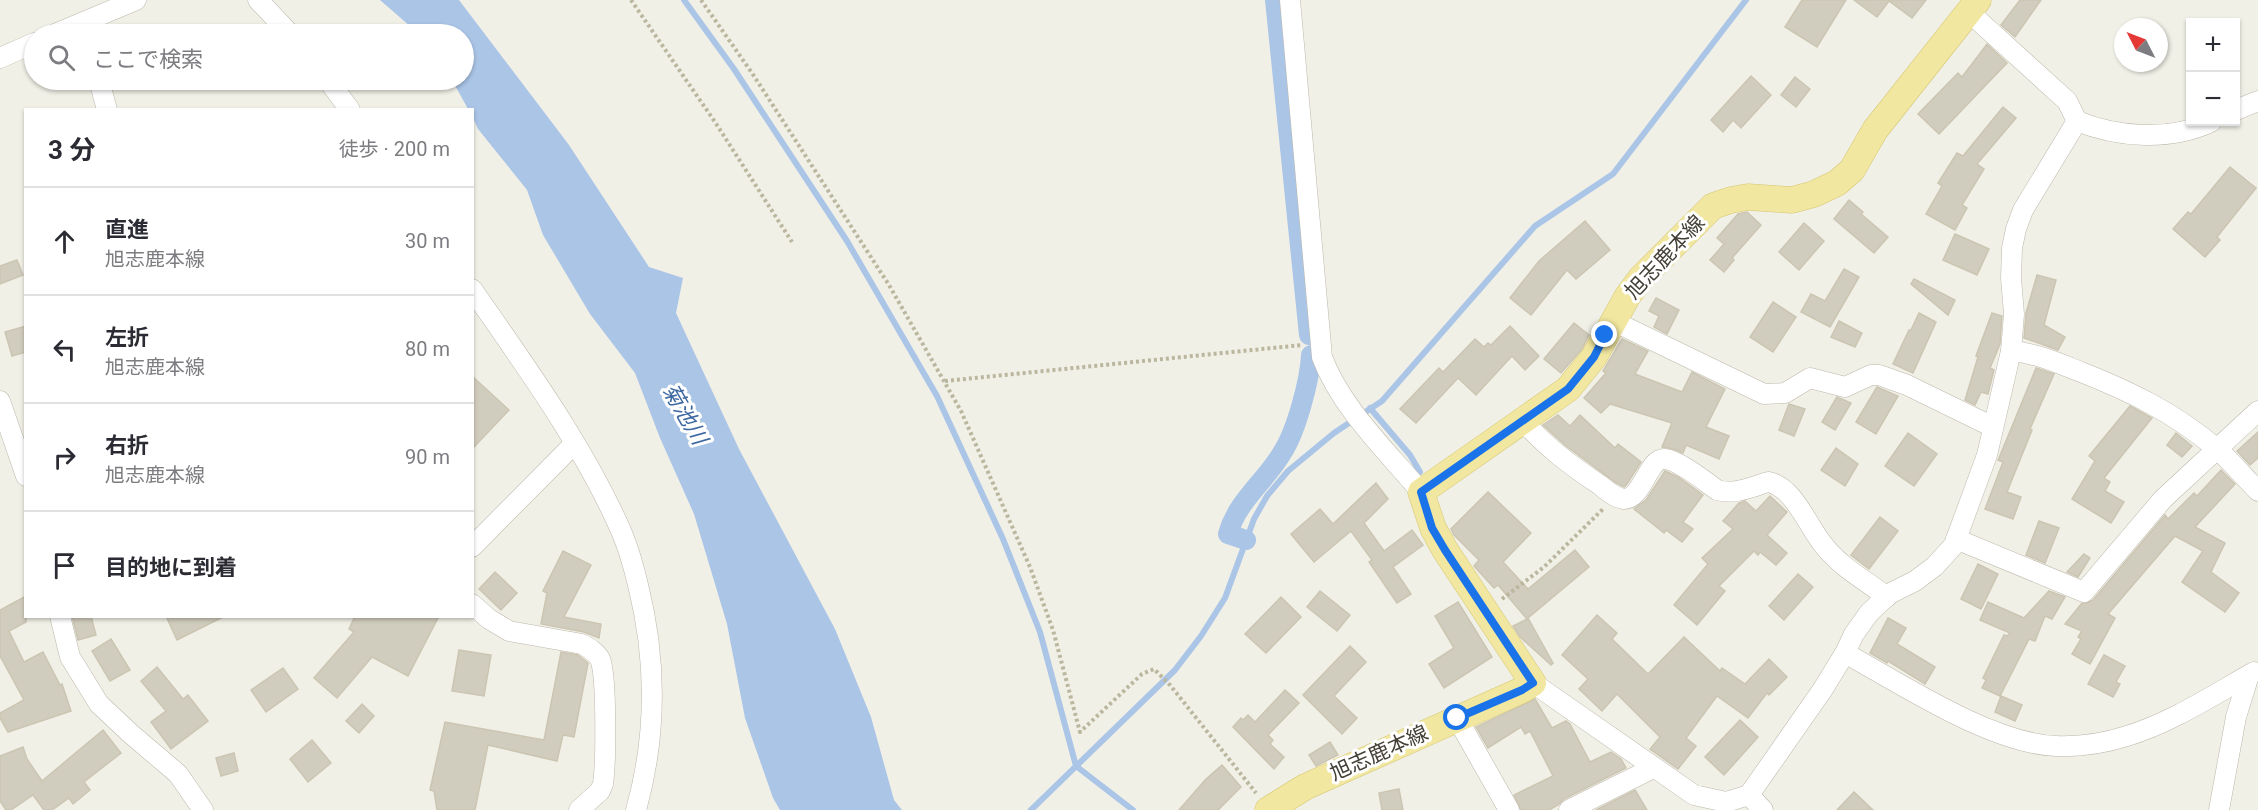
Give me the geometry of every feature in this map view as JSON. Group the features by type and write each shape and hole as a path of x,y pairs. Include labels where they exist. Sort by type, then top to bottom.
{"main road":[{"name":"旭志鹿本線","path":"1421,492 1568,389 1594,357 1627,297 1641,278 1713,206 1748,197 1792,200 1814,194 1837,183 1852,170 1875,130 1973,6"},
{"path":"1421,492 1432,528 1533,683"},
{"name":"旭志鹿本線","path":"1264,804 1522,690 1533,683"}],"street":[{"path":"92,24 136,0"},
{"path":"258,0 281,24"},
{"path":"1290,0 1322,357 1328,373 1351,408 1421,492"},
{"path":"1973,6 2067,101 2077,122 2097,129 2145,135 2183,133 2201,126"},
{"path":"0,58 24,47"},
{"path":"102,90 106,108"},
{"path":"335,90 349,108"},
{"path":"2240,108 2258,100"},
{"path":"1533,683 1694,795 1726,802 1749,795 1805,716 1869,613 1887,597 1935,566 1954,545 1987,455 2011,351 2014,314 2011,278 2012,248 2016,229 2023,210 2077,122"},
{"path":"474,291 529,371 574,444 622,534 633,565 649,637 653,670 652,729 646,770 636,810"},
{"path":"1613,321 1764,394 1785,393 1810,378 1845,387 1871,375 1879,375 1907,385 1994,427"},
{"path":"2011,351 2027,352 2058,362 2137,395 2163,410 2217,449 2258,491"},
{"path":"0,401 24,470"},
{"path":"1956,538 2084,592 2163,499 2258,411"},
{"path":"1522,420 1544,444 1572,467 1623,499 1630,497 1639,489 1658,460 1664,458 1673,461 1723,492 1737,491 1768,482 1773,483 1796,502 1822,545 1837,561 1887,597"},
{"path":"474,545 574,444"},
{"path":"474,606 489,619 509,631 582,644 599,657 604,701 603,784 600,791 579,810"},
{"path":"60,618 70,657 99,704 130,734 178,774 203,810"},
{"path":"1845,652 1980,726 2015,739 2054,747 2091,745 2128,736 2170,718 2254,672"},
{"path":"2219,810 2236,717 2254,672"},
{"path":"1457,718 1509,810"},
{"path":"1569,810 1653,768"},
{"path":"1749,795 1763,810"}],"path":[{"path":"631,0 715,122 792,242"},
{"path":"702,0 889,285 961,411 1030,567 1053,630 1080,732 1142,674 1154,669 1170,685 1264,804"},
{"path":"945,381 1320,343"},
{"path":"1487,610 1544,567 1595,519 1614,495"}],"water":[{"name":"菊池川","path":"380,0 459,0 569,145 649,267 683,278 676,313 739,449 835,629 871,717 894,800 902,810 780,810 773,798 745,718 727,624 694,514 660,438 635,373 590,314 543,235 527,190 478,129 474,120 474,108 467,108 458,90 474,90 474,24 408,24"}],"building":[{"path":"1802,0 1846,0 1817,47 1785,27"},
{"path":"1854,0 1926,0 1912,18 1889,1 1877,17"},
{"path":"2020,0 2041,0 2015,37 2001,25"},
{"path":"1987,44 2007,63 1939,134 1918,114 1958,73 1962,77"},
{"path":"1751,76 1771,95 1741,128 1733,120 1723,132 1711,120"},
{"path":"1795,77 1810,89 1796,107 1781,95"},
{"path":"2003,107 2016,118 1977,164 1984,169 1962,205 1967,208 1955,230 1926,214 1942,186 1938,183 1957,153 1963,156"},
{"path":"2230,167 2256,188 2217,237 2220,240 2205,257 2173,229 2188,212 2191,214"},
{"path":"1849,200 1863,212 1861,214 1888,237 1874,253 1834,219"},
{"path":"1747,212 1761,225 1732,258 1734,260 1724,272 1710,260 1724,244 1717,238 1738,214"},
{"path":"1585,221 1610,250 1576,279 1567,270 1531,315 1510,298 1539,261"},
{"path":"1804,223 1824,241 1799,270 1779,252"},
{"path":"1955,234 1989,249 1977,275 1943,260"},
{"path":"17,260 23,275 0,284 0,266"},
{"path":"1844,269 1859,277 1830,327 1801,312 1811,294 1825,301"},
{"path":"2037,275 2056,280 2044,325 2065,337 2058,350 2024,338 2026,313"},
{"path":"1914,279 1955,300 1948,315 1911,284"},
{"path":"1656,298 1679,310 1667,334 1654,327 1659,316 1649,311"},
{"path":"1773,302 1796,317 1773,352 1750,337"},
{"path":"1919,313 1936,322 1913,373 1893,364"},
{"path":"1992,313 2002,316 2000,344 1990,368 1994,370 1988,394 1981,392 1975,405 1965,400 1978,357 1976,356"},
{"path":"1839,321 1862,333 1855,347 1831,337"},
{"path":"1574,323 1589,335 1582,349 1561,373 1544,359"},
{"path":"1510,326 1539,356 1525,370 1512,356 1476,395 1458,378 1416,423 1400,409 1439,368 1443,372 1475,339 1484,347 1488,343 1491,345"},
{"path":"24,327 24,353 12,356 5,332"},
{"path":"1622,339 1648,351 1635,374 1682,392 1692,372 1725,389 1706,427 1729,436 1719,459 1686,445 1683,453 1662,447 1672,423 1610,404 1601,413 1584,398 1606,373 1603,371"},
{"path":"2036,368 2054,374 2030,429 2032,430 2007,492 2021,497 2013,519 1985,509 2003,462 1998,460"},
{"path":"474,378 509,410 474,447"},
{"path":"1877,387 1898,396 1876,434 1856,422"},
{"path":"1837,397 1851,403 1835,430 1822,422"},
{"path":"1789,404 1805,409 1794,436 1779,430"},
{"path":"2130,406 2152,418 2104,478 2110,482 2105,491 2124,502 2111,523 2072,499 2095,461 2089,456"},
{"path":"1558,415 1570,426 1580,415 1615,448 1618,444 1641,462 1624,487 1566,446 1543,425"},
{"path":"2258,432 2258,458 2250,465 2237,451"},
{"path":"1908,433 1937,454 1914,486 1885,466"},
{"path":"2176,433 2192,446 2182,457 2167,445"},
{"path":"1836,448 1858,464 1845,486 1821,470"},
{"path":"2221,470 2235,484 2195,527 2225,543 2211,572 2239,593 2225,612 2182,582 2203,551 2175,536 2108,614 2115,618 2090,664 2072,654 2081,639 2078,637 2082,631 2065,624 2082,603 2093,600 2165,515 2168,519 2194,493 2197,496"},
{"path":"1665,471 1678,477 1703,495 1683,522 1693,529 1682,542 1666,530 1664,533 1634,509 1646,500"},
{"path":"1376,483 1388,499 1364,523 1384,551 1412,530 1423,545 1393,567 1411,594 1397,603 1369,562 1372,560 1351,531 1314,562 1291,534 1320,509 1333,524"},
{"path":"1488,492 1531,533 1503,562 1528,589 1575,550 1589,567 1528,618 1553,663 1551,665 1520,637 1513,626 1527,619 1498,585 1494,588 1474,566 1479,560 1451,529"},
{"path":"1770,496 1787,512 1767,535 1787,553 1776,565 1760,552 1758,555 1754,551 1719,586 1725,591 1697,625 1674,605 1708,564 1702,558 1733,529 1723,521 1739,503 1745,501 1756,511"},
{"path":"1880,517 1898,531 1869,569 1851,555"},
{"path":"2039,521 2059,528 2045,563 2026,555"},
{"path":"563,551 591,565 564,617 601,624 599,638 584,632 541,624 547,593 543,591"},
{"path":"2084,554 2090,558 2078,577 2067,572"},
{"path":"1978,564 1998,574 1981,609 1961,599"},
{"path":"495,572 517,593 501,610 479,589"},
{"path":"1798,574 1813,587 1784,620 1769,606"},
{"path":"1320,591 1350,615 1337,631 1307,607"},
{"path":"2049,591 2065,597 2052,619 2045,616 2035,641 2029,639 2000,696 1982,688 1986,680 1983,678 2004,635 2007,636 2010,633 1980,620 1988,602 2024,618"},
{"path":"24,597 26,622 9,631 24,662 43,652 60,685 62,684 71,711 8,732 0,718 0,713 24,700 0,656 0,610"},
{"path":"1281,597 1301,617 1266,653 1245,634"},
{"path":"1458,602 1492,657 1444,688 1429,664 1454,648 1435,616"},
{"path":"1597,615 1617,633 1612,639 1648,674 1684,637 1720,671 1722,668 1745,684 1769,659 1787,677 1769,695 1767,693 1748,718 1717,696 1686,738 1696,746 1678,769 1650,749 1660,737 1617,694 1602,711 1579,689 1588,679 1562,655"},
{"path":"72,618 92,618 96,635 78,640"},
{"path":"167,618 221,618 177,640"},
{"path":"354,618 438,618 408,676 372,657 337,698 314,678 354,632 349,629"},
{"path":"1888,618 1906,628 1897,644 1935,667 1925,684 1888,661 1887,663 1870,653"},
{"path":"111,639 130,670 110,681 92,651"},
{"path":"1350,646 1366,662 1334,696 1357,718 1342,734 1303,695"},
{"path":"459,650 491,655 484,696 452,691"},
{"path":"561,652 578,655 588,663 574,737 563,735 557,761 488,745 475,810 437,810 434,791 430,790 445,722 544,740"},
{"path":"2104,655 2125,666 2116,682 2120,684 2113,697 2088,684"},
{"path":"157,667 183,699 188,695 208,721 171,749 151,722 166,711 141,681"},
{"path":"283,668 298,689 266,712 251,690"},
{"path":"1285,690 1299,703 1268,735 1273,740 1270,744 1284,757 1274,769 1233,727 1241,718 1243,720 1248,715 1255,722"},
{"path":"2001,696 2022,705 2015,721 1995,712"},
{"path":"1535,699 1552,728 1566,721 1570,724 1590,762 1611,752 1621,759 1626,768 1564,799 1549,810 1521,810 1514,795 1553,776 1530,731 1525,734 1521,727 1488,748 1476,727"},
{"path":"362,704 374,716 359,733 346,721"},
{"path":"1740,720 1758,737 1724,775 1705,757"},
{"path":"103,730 121,753 84,782 90,790 73,804 69,798 52,810 44,810 33,795 11,810 6,810 0,801 0,756 23,747 27,759 42,781"},
{"path":"312,740 331,763 308,782 290,759"},
{"path":"1330,742 1338,755 1316,766 1309,755"},
{"path":"234,753 238,771 221,776 216,758"},
{"path":"1222,765 1241,787 1218,810 1179,810 1206,779"},
{"path":"1399,789 1403,810 1382,810 1379,793"},
{"path":"1635,790 1647,810 1596,810"},
{"path":"1854,792 1873,810 1837,810"}],"waterway":[{"path":"684,0 734,69 847,241 937,396 1003,539 1040,632 1076,766 1133,810"},
{"path":"1275,0 1309,335"},
{"path":"1031,810 1175,670 1201,636 1225,598 1254,519 1267,496 1288,471 1334,433 1382,401 1535,226 1613,174 1746,0"},
{"path":"1246,540 1228,534 1232,522 1287,444 1301,406 1311,355"},
{"path":"1370,408 1410,455 1420,472"}],"route":[{"path":"1457,718 1533,683 1432,528 1421,492 1568,389 1594,357 1605,335"}]}
